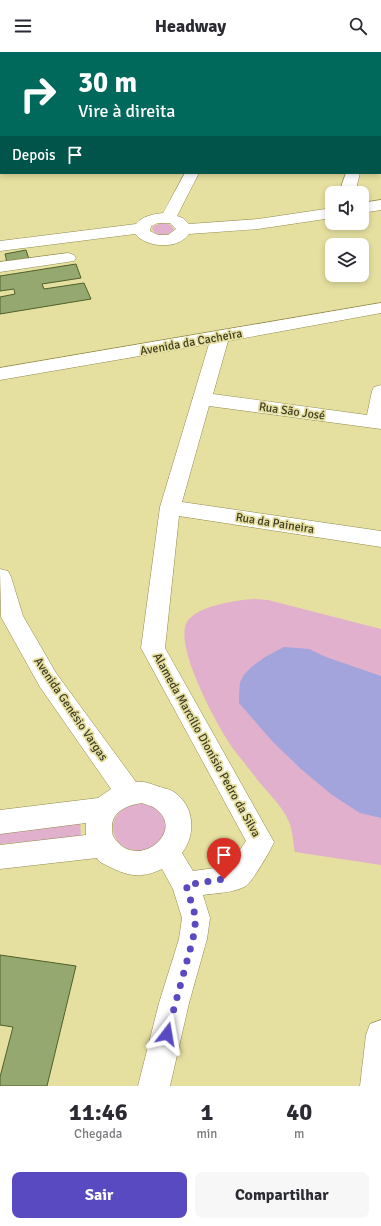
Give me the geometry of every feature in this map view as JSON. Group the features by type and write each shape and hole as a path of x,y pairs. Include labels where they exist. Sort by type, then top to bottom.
{"street":[{"path":"168,218 191,174"},
{"path":"349,186 353,174"},
{"path":"369,207 381,205"},
{"path":"184,229 242,227 325,214"},
{"path":"0,246 77,235 142,228 144,224 154,219 168,218 180,222 184,229"},
{"path":"142,228 142,232 150,238 166,240 179,236 184,229"},
{"path":"0,267 68,258"},
{"name":"Avenida da Cacheira","path":"0,374 381,308"},
{"path":"170,507 220,337"},
{"path":"378,422 381,391"},
{"name":"Rua São José","path":"202,399 378,422"},
{"name":"Rua da Paineira","path":"170,507 381,539"},
{"name":"Alameda Marcílio Dionísio Pedro da Silva","path":"170,507 152,648 261,842 237,877 186,885"},
{"name":"Avenida Genésio Vargas","path":"0,577 12,617 48,680 129,793"},
{"path":"142,792 155,794 166,800 175,809 179,820 179,832 175,844 167,853 155,860 142,864 128,863 116,858 103,845 100,839 98,828 100,818 105,809 115,799 129,793 142,792"},
{"path":"0,822 105,809"},
{"path":"0,857 103,845"},
{"path":"154,1086 174,1003 193,939 196,918 186,885 167,853"},
{"path":"376,1086 381,1035"}],"shaded area":[{"path":"162,223 171,225 174,229 172,232 166,235 156,233 152,228 153,226"},
{"path":"254,599 268,600 381,629 381,865 295,852 290,826 283,811 234,750 218,725 209,707 192,668 186,649 184,634 187,622 192,616 208,608 228,602"},
{"path":"144,802 162,810 168,828 157,845 144,850 131,849 122,845 116,838 113,829 115,820 120,811 130,805"},
{"path":"80,820 81,837 0,844 0,830"}],"water":[{"path":"284,647 309,649 326,657 381,676 381,818 360,813 332,795 301,769 272,741 239,703 240,683 247,672 265,657"}],"building":[{"path":"26,250 29,259 7,262 5,254"},
{"path":"76,264 81,278 42,284 44,289 84,283 91,299 0,314 0,297 15,294 14,289 0,291 0,276"},
{"path":"0,955 76,966 47,1086 0,1086 0,1077 13,1027 0,1025"}],"route":[{"path":"167,1034 174,1003 193,939 196,918 186,885 224,879"}]}
